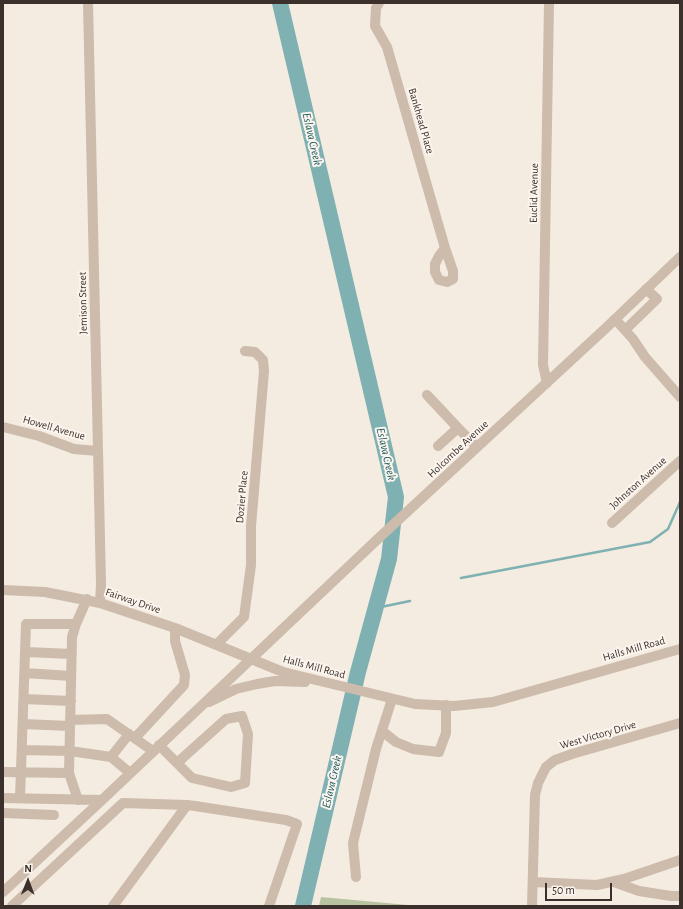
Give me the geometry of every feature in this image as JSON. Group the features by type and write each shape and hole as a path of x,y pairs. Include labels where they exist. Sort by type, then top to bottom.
{"street":[{"name":"Jemison Street","path":"88,3 101,584 100,603"},
{"name":"Bankhead Place","path":"379,3 376,8 375,26 387,47 444,248"},
{"name":"Euclid Avenue","path":"547,383 543,365 549,3"},
{"name":"Holcombe Avenue","path":"251,658 547,383 680,257"},
{"path":"625,330 657,299 646,289"},
{"path":"615,319 633,339 645,357 680,397"},
{"name":"Dozier Place","path":"216,645 244,617 251,565 251,526 264,370 263,360 255,352 244,351"},
{"path":"427,395 477,447"},
{"name":"Howell Avenue","path":"3,427 39,436 74,449 98,451"},
{"path":"438,446 458,428"},
{"name":"Johnston Avenue","path":"612,523 680,461"},
{"name":"Fairway Drive","path":"3,590 45,592 87,599 175,628 251,658"},
{"path":"78,800 69,773 72,637 87,599"},
{"path":"20,798 26,624 76,624"},
{"path":"111,757 184,684 185,675 175,641 175,628"},
{"name":"Halls Mill Road","path":"251,658 283,672 392,699 415,704 446,705 493,702 680,649"},
{"path":"26,652 72,654"},
{"path":"3,892 251,658"},
{"path":"25,673 71,676"},
{"path":"201,705 236,689 257,684 275,682 326,682"},
{"path":"24,699 71,701"},
{"path":"356,877 353,843 376,749 392,699"},
{"path":"382,731 396,742 413,749 439,752 446,733 446,705"},
{"path":"23,724 70,723 107,719 132,736 156,748 177,763 192,778 231,787 245,783 248,734 242,716 226,719 177,763"},
{"name":"West Victory Drive","path":"532,906 535,795 538,783 546,766 555,760 572,754 680,723"},
{"path":"22,750 70,751 111,757 130,773"},
{"path":"3,772 21,771 69,773"},
{"path":"3,798 102,800"},
{"path":"12,906 123,803 187,805 286,820 297,824 269,906"},
{"path":"113,906 187,805"},
{"path":"3,813 54,815"},
{"path":"533,882 597,885 624,879 680,860"},
{"path":"611,882 639,890 671,896 680,896"}],"green space":[{"path":"321,897 419,906 319,906"}],"waterway":[{"name":"Eslava Creek","path":"280,3 396,497 389,559 358,672 303,906"},
{"path":"461,578 650,542 668,529 680,502"},
{"path":"376,608 410,601"}]}
